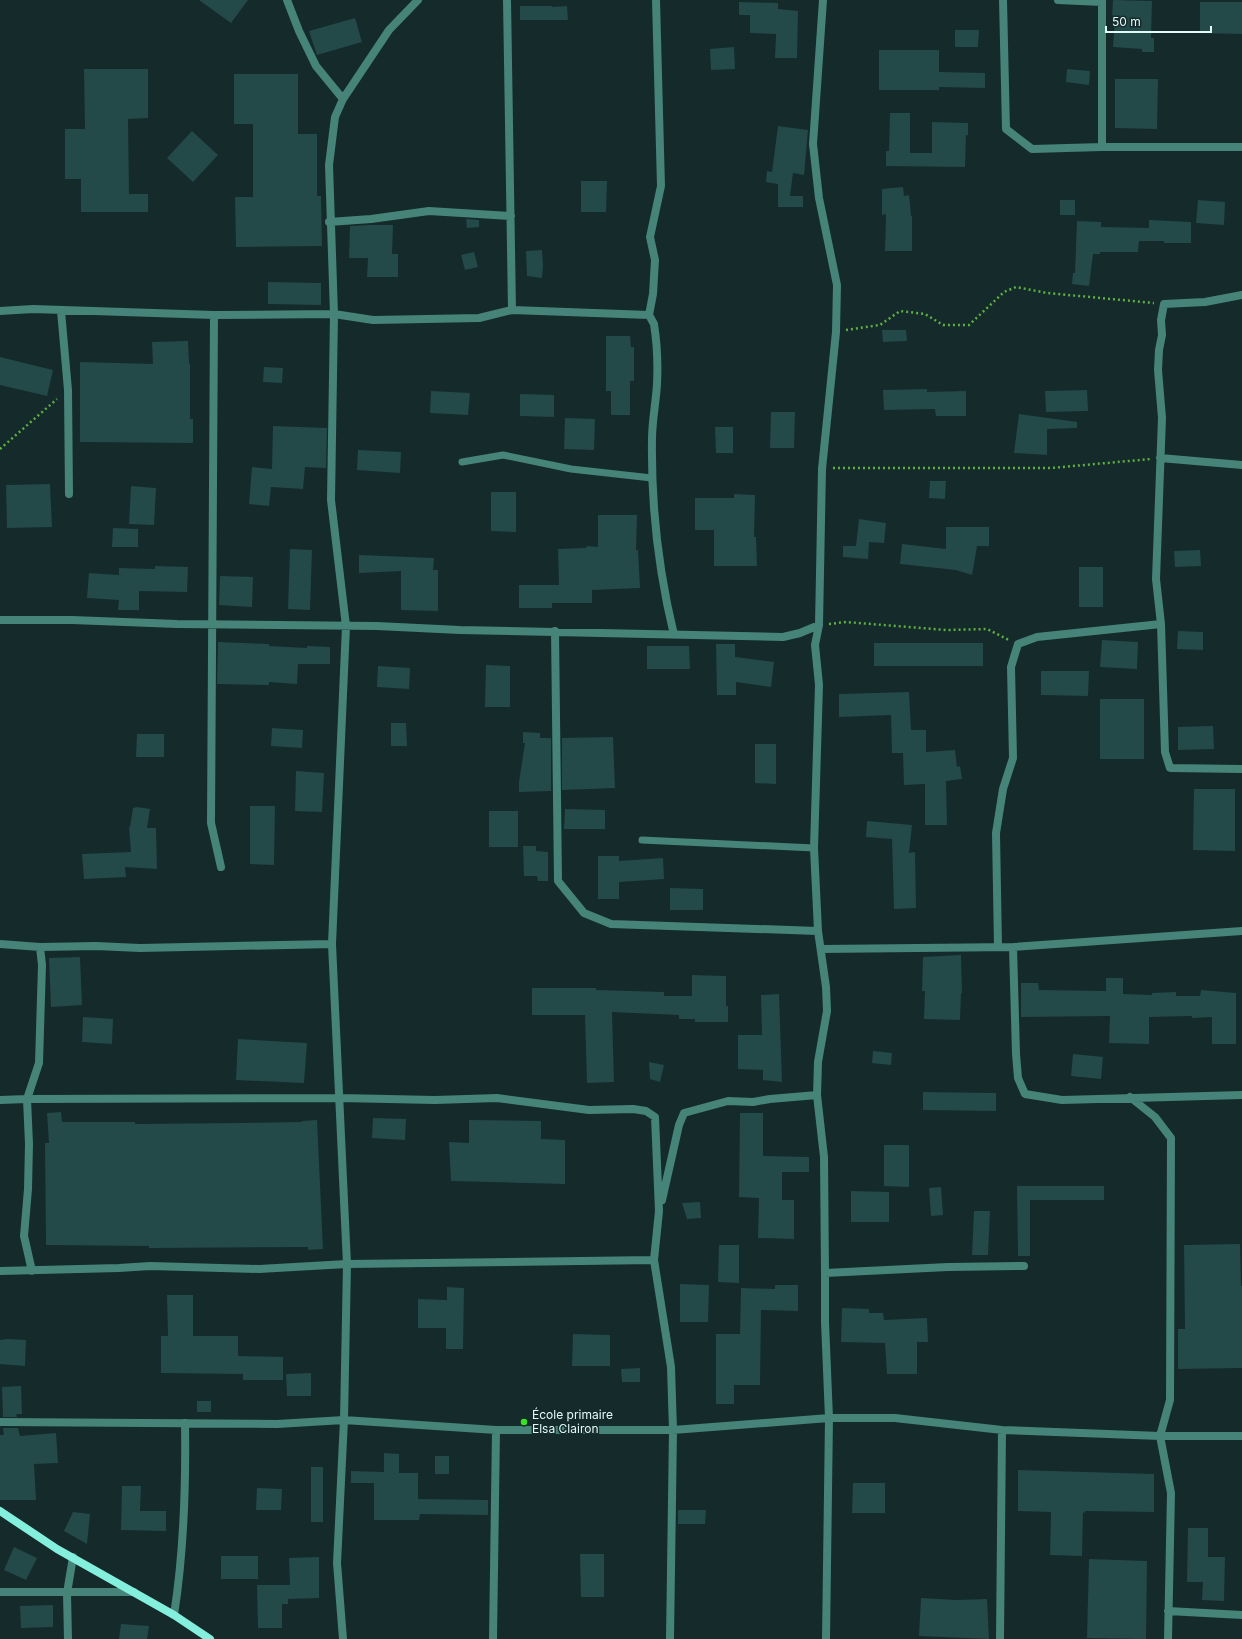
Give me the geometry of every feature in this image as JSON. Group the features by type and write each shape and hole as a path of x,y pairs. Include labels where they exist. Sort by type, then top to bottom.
{"street":[{"path":"287,0 299,31 316,66 343,99"},
{"path":"343,1639 337,1563 344,1420 347,1264 332,944 346,626 331,500 334,314 329,165 335,117 343,99 390,30 418,0"},
{"path":"507,0 512,310"},
{"path":"656,0 661,186 650,237 655,260 653,294 649,315 654,324 656,335 657,384 652,438 652,478 659,555 666,600 674,635"},
{"path":"823,0 813,144 819,198 837,285 836,332 822,468 819,624 815,645 819,685 814,848 818,931 826,987 827,1011 818,1062 817,1095 824,1157 825,1322 829,1418 826,1639"},
{"path":"1003,0 1006,129 1032,149 1102,147 1242,147"},
{"path":"1058,0 1102,1 1102,147"},
{"path":"330,222 371,219 429,211 511,216"},
{"path":"1242,295 1205,302 1164,304 1161,320 1162,335 1159,350 1158,370 1162,418 1156,579 1161,624 1165,752 1170,768 1242,769"},
{"path":"0,311 33,309 214,315 334,314 372,320 479,318 512,310 649,315"},
{"path":"61,311 68,390 69,494"},
{"path":"214,315 211,823 221,867"},
{"path":"1160,458 1242,465"},
{"path":"0,620 377,626 460,630 783,637 800,633 819,624"},
{"path":"998,947 996,833 1003,789 1013,758 1011,667 1018,644 1037,637 1161,624"},
{"path":"555,631 558,881 584,913 611,924 818,931"},
{"path":"821,949 1014,947 1242,931"},
{"path":"0,944 40,948 96,946 140,948 332,944"},
{"path":"1014,947 1016,1054 1018,1078 1025,1094 1062,1100 1242,1095"},
{"path":"32,1271 24,1236 28,1189 29,1144 27,1098 39,1063 42,965 40,948"},
{"path":"670,1639 673,1430 671,1367 654,1260 659,1211 678,1124 684,1114 728,1101 752,1102 817,1095"},
{"path":"1130,1097 1155,1117 1171,1138 1170,1400 1160,1436 1171,1493 1168,1639"},
{"path":"0,1100 27,1098 340,1098 435,1100 497,1098 589,1110 633,1109 646,1111 655,1117 659,1211"},
{"path":"0,1271 150,1266 259,1269 347,1264 654,1260"},
{"path":"825,1273 948,1267 1024,1266"},
{"path":"0,1422 277,1424 344,1420 496,1430 673,1430 829,1418 895,1418 1002,1430 1160,1436 1242,1436"},
{"path":"174,1615 181,1570 186,1462 185,1423"},
{"path":"493,1639 496,1430"},
{"path":"1000,1639 1002,1430"},
{"path":"0,1511 73,1558 174,1615 210,1639"},
{"path":"68,1639 67,1593 73,1558"},
{"path":"0,1592 134,1592"},
{"path":"1168,1611 1242,1614"}],"lane":[{"path":"462,462 503,455 571,469 652,478"},
{"path":"642,840 814,848"}],"path":[{"path":"836,332 880,325 900,311 925,314 943,325 969,325 1004,292 1016,287 1047,293 1164,304"},
{"path":"0,448 68,390"},
{"path":"822,468 1051,468 1160,458"},
{"path":"819,624 846,622 946,630 987,629 1018,644"}],"building":[{"path":"199,0 248,0 231,23"},
{"path":"1113,0 1152,1 1151,38 1154,38 1154,52 1142,52 1142,49 1113,47 1115,19 1112,19"},
{"path":"739,2 778,3 778,9 798,11 797,58 775,58 776,34 750,33 750,15 739,15"},
{"path":"1200,2 1242,2 1242,34 1200,33"},
{"path":"520,6 567,6 568,20 520,20"},
{"path":"355,18 362,42 317,55 309,31"},
{"path":"955,30 979,30 978,47 955,47"},
{"path":"734,47 735,69 711,70 710,49"},
{"path":"879,50 939,50 939,72 985,73 985,88 939,87 939,90 879,90"},
{"path":"84,69 148,69 148,118 128,119 129,194 148,194 148,212 81,212 81,179 65,179 65,129 85,129"},
{"path":"1067,69 1090,71 1089,85 1066,82"},
{"path":"234,74 298,74 298,134 317,134 317,196 321,196 322,246 236,247 235,197 253,197 253,124 234,124"},
{"path":"1115,79 1158,79 1157,129 1115,128"},
{"path":"890,113 910,113 910,153 932,153 932,122 968,123 965,167 886,166 886,151 889,151"},
{"path":"778,126 808,130 804,175 793,173 790,196 803,196 803,207 778,207 778,184 766,182 767,171 772,172"},
{"path":"192,131 218,155 193,182 167,158"},
{"path":"581,181 607,181 606,212 581,212"},
{"path":"903,187 904,196 909,195 912,216 912,251 885,251 886,214 882,215 882,189"},
{"path":"1060,200 1075,200 1075,215 1060,215"},
{"path":"1198,200 1225,202 1224,225 1196,223"},
{"path":"466,219 479,220 479,227 467,228"},
{"path":"1149,220 1191,222 1191,243 1139,241 1138,252 1100,252 1100,254 1093,254 1089,286 1072,284 1073,273 1075,273 1077,221 1101,222 1101,227 1149,228"},
{"path":"393,225 392,254 398,254 398,277 367,277 368,258 349,258 350,226"},
{"path":"542,250 542,278 527,276 526,251"},
{"path":"474,252 478,267 465,270 461,255"},
{"path":"268,282 321,283 321,305 268,304"},
{"path":"882,330 906,330 907,341 883,342"},
{"path":"606,336 630,336 631,347 634,347 634,381 630,381 630,415 611,415 611,391 606,391"},
{"path":"188,341 190,364 190,419 193,419 193,443 80,442 80,362 153,364 152,342"},
{"path":"0,357 53,370 47,396 0,385"},
{"path":"264,367 283,368 282,383 263,382"},
{"path":"927,389 927,392 966,391 966,416 936,416 935,409 884,410 883,390"},
{"path":"1087,390 1088,411 1046,412 1045,391"},
{"path":"431,391 470,393 468,415 430,413"},
{"path":"520,394 554,395 554,417 520,416"},
{"path":"771,412 795,412 794,448 770,448"},
{"path":"1019,414 1077,422 1077,428 1047,429 1047,455 1014,453"},
{"path":"565,418 595,419 594,450 564,449"},
{"path":"273,426 327,428 326,468 305,467 303,489 271,487 269,506 249,504 252,467 272,469"},
{"path":"715,427 733,427 733,453 716,453"},
{"path":"358,450 401,452 400,473 357,470"},
{"path":"930,481 946,481 945,499 929,498"},
{"path":"50,484 52,527 7,528 6,485"},
{"path":"131,486 156,488 154,525 129,524"},
{"path":"491,492 516,492 516,532 491,531"},
{"path":"734,494 755,495 754,537 756,537 757,566 714,566 714,530 695,530 695,498 734,498"},
{"path":"598,515 637,515 636,550 638,550 640,588 592,590 592,603 552,603 552,608 519,608 519,585 559,585 558,549 586,548 587,546 598,547"},
{"path":"859,519 886,523 884,543 869,542 868,559 843,557 843,546 856,546"},
{"path":"946,527 989,527 989,546 977,546 972,575 956,570 900,564 902,544 946,549"},
{"path":"113,528 138,529 138,547 112,547"},
{"path":"290,549 312,550 310,610 288,609"},
{"path":"1200,550 1201,566 1175,567 1174,551"},
{"path":"359,555 434,558 433,570 438,570 438,611 401,610 401,571 359,573"},
{"path":"155,566 188,567 187,592 139,591 139,610 118,610 119,600 87,598 89,573 119,575 119,568 155,569"},
{"path":"1079,567 1103,567 1103,607 1079,607"},
{"path":"220,576 253,577 252,607 219,605"},
{"path":"1178,631 1203,632 1203,650 1177,649"},
{"path":"1102,640 1138,642 1137,669 1100,667"},
{"path":"218,642 269,644 269,646 307,648 307,646 330,647 330,664 298,664 297,684 269,682 269,685 217,684"},
{"path":"874,643 983,643 983,666 874,666"},
{"path":"716,644 735,644 735,657 774,662 771,687 736,682 736,695 717,695"},
{"path":"647,646 689,646 690,669 647,669"},
{"path":"486,665 510,666 510,707 485,707"},
{"path":"378,666 410,668 409,689 377,687"},
{"path":"1041,671 1089,671 1088,696 1041,695"},
{"path":"909,692 911,730 926,730 926,752 955,750 957,767 960,766 962,779 946,781 947,825 925,825 925,784 904,785 903,753 892,753 891,715 839,717 839,694"},
{"path":"1100,699 1144,699 1144,759 1100,759"},
{"path":"391,723 406,723 407,746 391,746"},
{"path":"1213,726 1214,749 1178,750 1178,727"},
{"path":"272,728 303,730 302,748 271,746"},
{"path":"523,732 540,733 540,738 551,738 551,791 519,792 519,782 525,743 523,743"},
{"path":"137,734 164,734 164,757 136,757"},
{"path":"613,737 615,788 562,790 562,738"},
{"path":"755,744 776,744 776,784 755,783"},
{"path":"296,771 324,773 322,812 295,811"},
{"path":"1194,789 1235,789 1235,851 1193,850"},
{"path":"250,806 275,806 274,865 250,864"},
{"path":"137,807 150,809 147,828 156,828 157,869 125,867 126,877 84,879 82,854 131,852 129,827 133,808"},
{"path":"565,809 605,810 605,829 564,829"},
{"path":"489,811 518,811 518,847 489,847"},
{"path":"867,821 912,825 909,853 915,852 916,908 894,909 892,839 866,837"},
{"path":"523,846 536,846 536,851 548,852 548,881 538,881 537,876 524,876"},
{"path":"598,856 619,856 619,861 663,858 664,879 619,882 619,899 598,899"},
{"path":"670,888 703,889 703,910 670,910"},
{"path":"961,955 962,993 960,1020 924,1019 925,991 922,991 923,957"},
{"path":"80,957 82,1005 51,1007 49,958"},
{"path":"692,975 726,976 726,1006 728,1006 728,1022 695,1022 695,1019 679,1019 679,1015 612,1012 614,1082 587,1083 585,1015 532,1015 532,988 596,988 596,990 664,992 664,996 692,996"},
{"path":"1106,978 1123,978 1123,994 1152,995 1152,993 1176,992 1176,996 1200,996 1201,990 1236,993 1236,1044 1212,1044 1212,1017 1149,1017 1149,1044 1109,1043 1110,1016 1021,1017 1021,983 1038,983 1039,990 1106,991"},
{"path":"779,994 782,1082 763,1080 763,1070 738,1069 738,1035 762,1035 761,995"},
{"path":"83,1017 113,1019 112,1044 82,1042"},
{"path":"238,1039 307,1043 304,1083 236,1080"},
{"path":"873,1051 892,1053 891,1065 872,1063"},
{"path":"1073,1054 1103,1057 1101,1079 1071,1076"},
{"path":"649,1062 664,1065 660,1082 650,1079"},
{"path":"923,1092 996,1093 996,1111 923,1110"},
{"path":"61,1112 62,1122 135,1122 135,1124 302,1122 317,1120 323,1249 308,1250 308,1247 149,1248 149,1246 46,1245 45,1143 49,1143 47,1113"},
{"path":"740,1113 763,1113 763,1156 809,1157 809,1172 782,1172 782,1200 794,1200 794,1239 758,1238 759,1198 739,1197"},
{"path":"373,1118 406,1119 405,1140 372,1138"},
{"path":"469,1120 541,1121 541,1139 565,1140 565,1184 451,1181 449,1142 469,1143"},
{"path":"884,1145 909,1145 909,1187 884,1186"},
{"path":"1017,1186 1104,1186 1104,1200 1030,1200 1030,1256 1018,1256"},
{"path":"941,1187 943,1215 931,1216 929,1188"},
{"path":"851,1191 889,1192 889,1222 851,1222"},
{"path":"700,1202 701,1218 687,1219 682,1203"},
{"path":"974,1211 990,1211 988,1255 972,1255"},
{"path":"1240,1244 1242,1286 1242,1368 1178,1369 1178,1329 1185,1329 1184,1245"},
{"path":"719,1245 739,1245 739,1283 718,1282"},
{"path":"680,1284 709,1285 708,1322 680,1322"},
{"path":"775,1285 798,1285 798,1311 761,1310 760,1385 734,1385 734,1404 716,1404 716,1334 740,1334 741,1288 775,1289"},
{"path":"447,1287 464,1288 463,1349 446,1349 446,1328 418,1328 418,1299 447,1300"},
{"path":"167,1295 193,1295 193,1336 238,1336 238,1356 283,1357 283,1380 243,1380 243,1374 161,1373 161,1336 168,1336"},
{"path":"842,1308 869,1309 869,1313 883,1313 884,1320 927,1318 928,1342 917,1342 917,1374 887,1374 885,1343 841,1342"},
{"path":"573,1334 610,1335 610,1366 572,1366"},
{"path":"0,1340 26,1340 25,1366 0,1364"},
{"path":"640,1368 640,1382 622,1382 621,1369"},
{"path":"311,1373 311,1396 287,1396 286,1374"},
{"path":"21,1386 22,1414 16,1414 17,1417 3,1417 2,1387"},
{"path":"197,1401 211,1401 211,1412 197,1412"},
{"path":"3,1428 18,1428 20,1436 56,1433 58,1463 34,1464 36,1500 0,1500 0,1435 4,1435"},
{"path":"384,1453 399,1454 399,1473 418,1473 418,1499 488,1500 488,1515 420,1514 419,1520 374,1520 374,1483 351,1483 351,1471 384,1472"},
{"path":"435,1456 449,1456 449,1474 435,1474"},
{"path":"311,1467 323,1467 323,1522 311,1522"},
{"path":"1018,1470 1154,1474 1154,1512 1085,1511 1085,1513 1083,1512 1082,1556 1050,1555 1051,1512 1018,1511"},
{"path":"853,1483 885,1483 885,1513 852,1513"},
{"path":"122,1486 141,1486 140,1511 166,1511 166,1531 121,1530"},
{"path":"257,1488 282,1489 281,1510 256,1510"},
{"path":"678,1510 706,1510 705,1524 678,1524"},
{"path":"73,1512 90,1514 87,1544 64,1531"},
{"path":"1188,1528 1208,1528 1208,1557 1225,1557 1224,1601 1202,1600 1203,1582 1187,1582"},
{"path":"14,1547 37,1558 26,1580 4,1570"},
{"path":"580,1554 604,1554 604,1597 581,1597"},
{"path":"221,1556 258,1556 258,1579 221,1579"},
{"path":"319,1557 319,1598 288,1599 288,1604 282,1604 282,1628 258,1628 257,1585 290,1585 289,1558"},
{"path":"1089,1559 1147,1561 1146,1639 1087,1638"},
{"path":"921,1598 956,1600 987,1599 989,1639 919,1636"},
{"path":"53,1605 53,1627 21,1628 20,1606"},
{"path":"121,1624 149,1626 147,1639 119,1639"}],"place":[{"name":"École primaire Elsa Clairon","path":"524,1422"}]}
